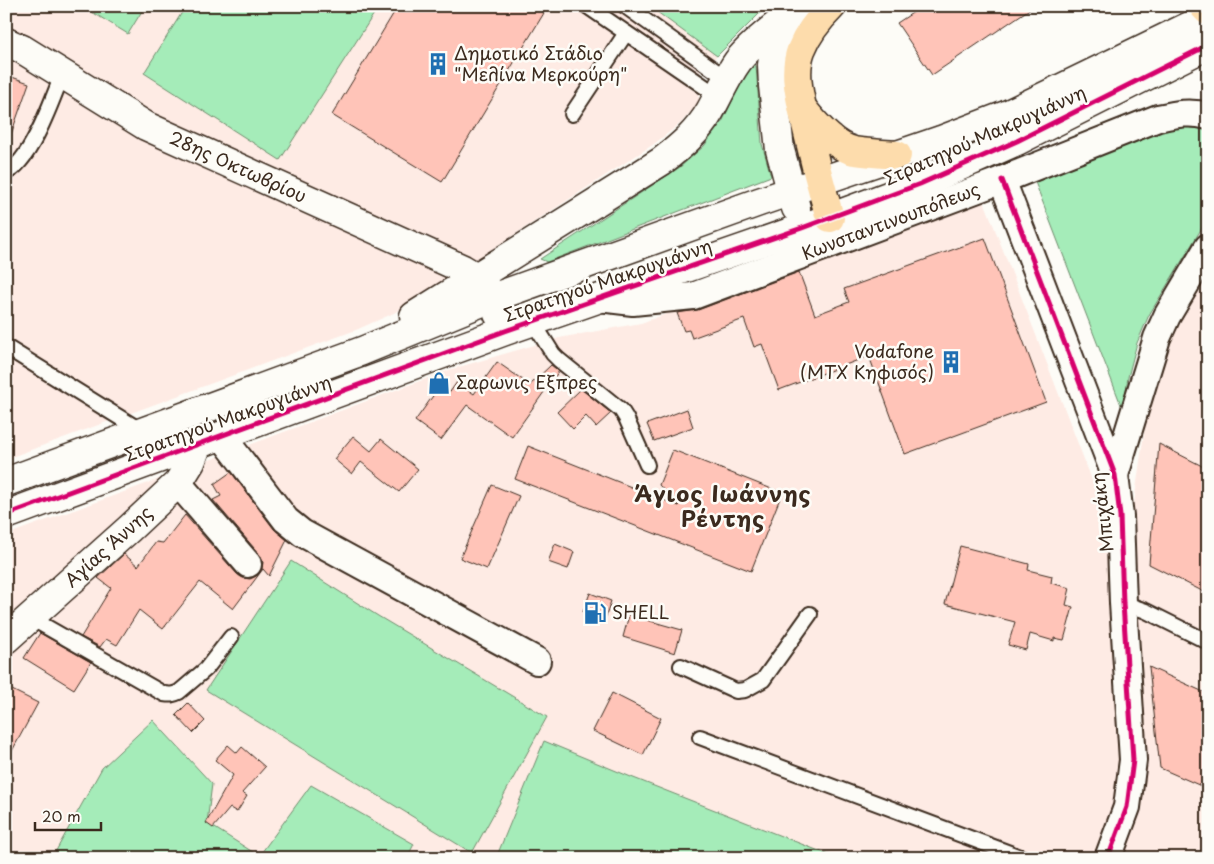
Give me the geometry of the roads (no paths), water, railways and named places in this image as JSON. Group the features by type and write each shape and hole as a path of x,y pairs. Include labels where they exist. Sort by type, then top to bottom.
{"highway":[{"path":"830,218 819,182 798,88 797,72 800,51 808,34 832,6"},
{"path":"1203,6 1208,11"},
{"path":"803,109 814,124 852,150 897,155"}],"street":[{"path":"362,351 432,304 662,161 680,147 696,132 709,113 736,63 749,47 792,13"},
{"path":"792,13 775,46 772,65 780,150 802,228"},
{"name":"Στρατηγού Μακρυγιάννη","path":"6,482 362,351 492,298 941,140 1006,115 1208,17"},
{"name":"28ης Οκτωβρίου","path":"6,42 22,49 146,126 437,255 477,277"},
{"name":"Στρατηγού Μακρυγιάννη","path":"6,516 599,298 830,218 953,170 1018,141 1208,45"},
{"name":"Κωνσταντινουπόλεως","path":"599,298 633,302 693,296 1002,180 1158,118 1180,112 1208,116"},
{"name":"Μπιχάκη","path":"1002,180 1115,475 1120,516 1123,603 1133,760 1127,808 1108,858"},
{"path":"1115,475 1157,338 1167,316 1208,247"},
{"path":"477,277 485,285 492,298 505,332"},
{"path":"187,416 286,520 302,533 537,661"},
{"name":"Αγίας Άννης","path":"6,639 178,483 191,462 210,440"},
{"path":"178,483 248,564"}],"lane":[{"path":"587,6 626,33 722,88"},
{"path":"625,6 722,88"},
{"path":"572,114 626,33"},
{"path":"6,172 13,170 22,160 44,120 62,74"},
{"path":"533,322 553,354 621,410 647,465"},
{"path":"6,347 144,432"},
{"path":"1123,603 1146,611 1208,642"},
{"path":"681,666 736,691 745,690 763,680 810,614"},
{"path":"29,618 168,695 174,695 179,692 206,669 231,637"},
{"path":"700,737 1022,858"}],"place":[{"name":"Δημοτικό Στάδιο \"Μελίνα Μερκούρη\"","path":"438,64"},
{"name":"Vodafone (MTX Κηφισός)","path":"951,362"},
{"name":"Σαρωνις Εξπρες","path":"439,383"},
{"name":"SHELL","path":"595,613"}],"district":[{"name":"Άγιος Ιωάννης Ρέντης","path":"723,506"}]}
